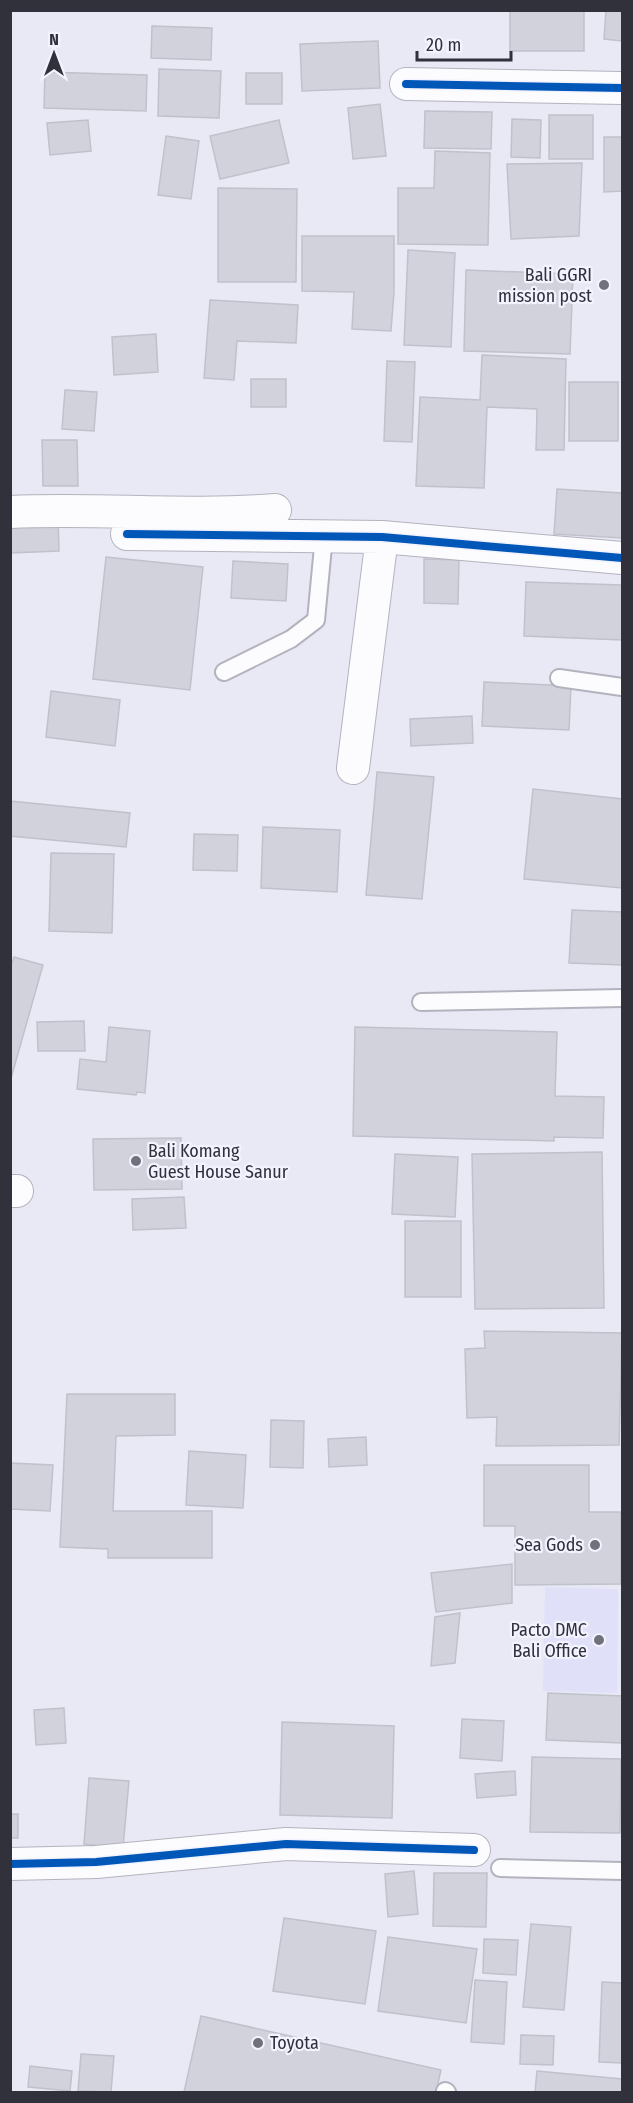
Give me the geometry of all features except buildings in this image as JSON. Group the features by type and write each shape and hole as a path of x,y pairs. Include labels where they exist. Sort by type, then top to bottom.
{"street":[{"path":"406,84 622,88"},
{"path":"10,512 103,510 232,513 275,510"},
{"path":"127,534 382,537 622,558"},
{"path":"353,768 382,537"},
{"path":"10,1864 29,1866 116,1861 286,1844 474,1850"}],"lane":[{"path":"224,672 291,639 316,620 324,536"},
{"path":"559,678 622,687"},
{"path":"421,1002 622,998"},
{"path":"500,1868 622,1871"}],"shaded area":[{"path":"545,1587 618,1589 617,1693 543,1691"}],"cycle path":[{"path":"406,84 622,88"},
{"path":"127,534 382,537 622,558"},
{"path":"10,1864 96,1862 286,1844 474,1850"}],"place":[{"name":"Bali GGRI mission post","path":"604,285"},
{"name":"Bali Komang Guest House Sanur","path":"136,1161"},
{"name":"Sea Gods","path":"595,1545"},
{"name":"Pacto DMC Bali Office","path":"599,1640"},
{"name":"Toyota","path":"258,2043"}]}
